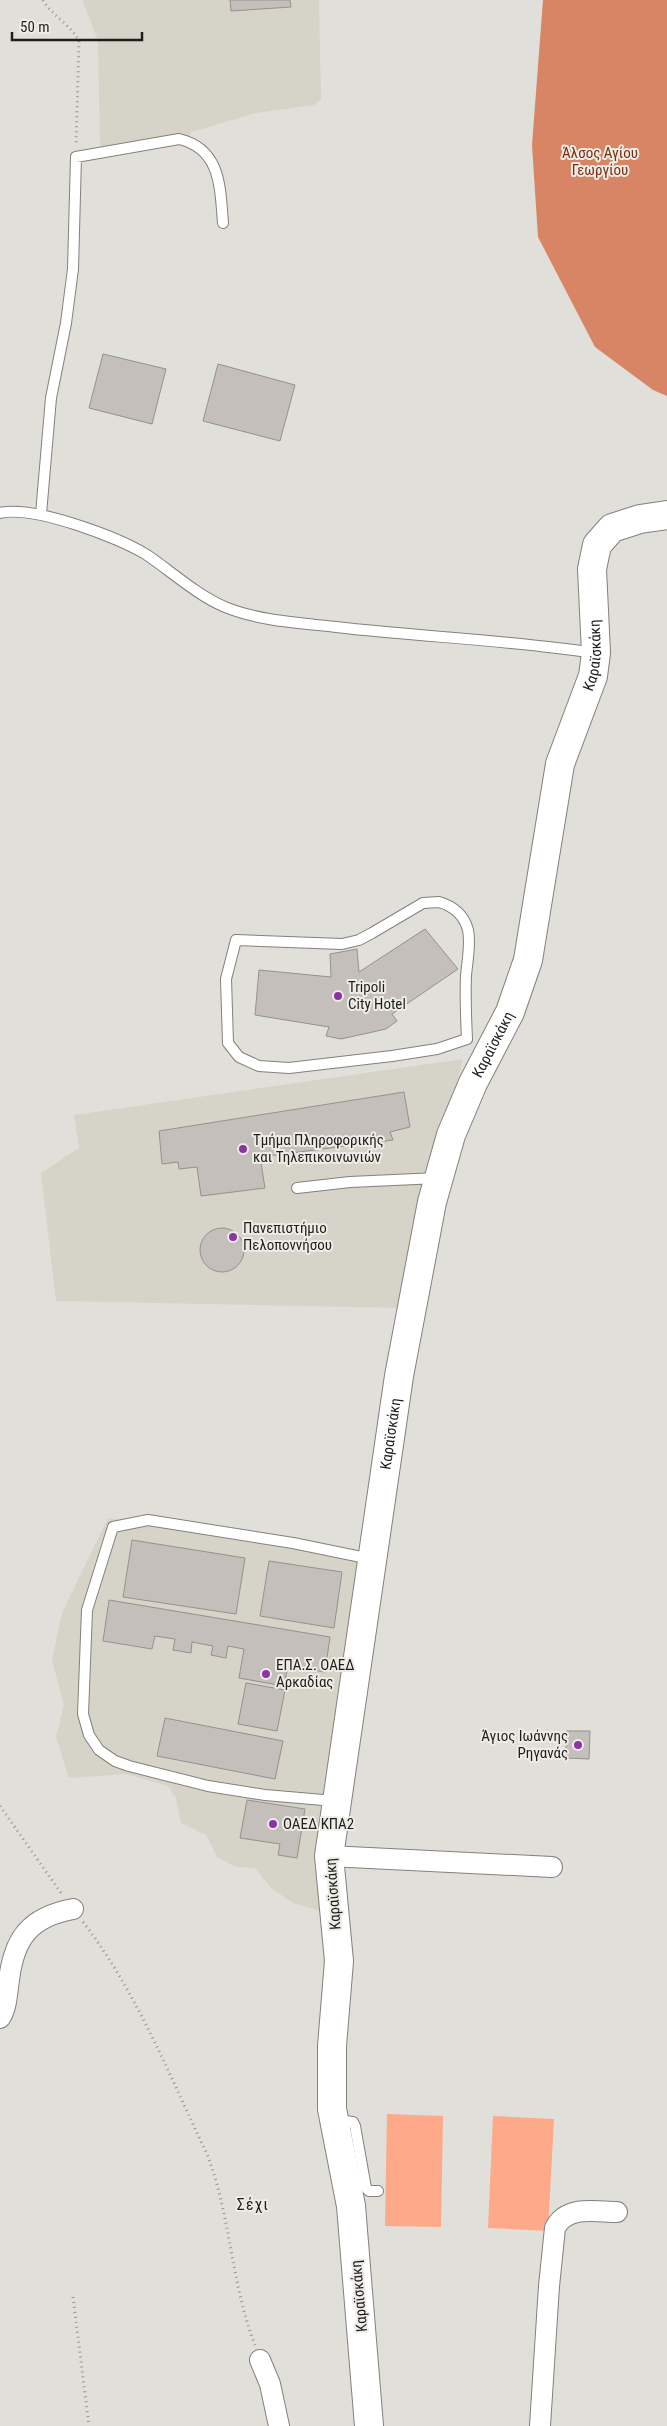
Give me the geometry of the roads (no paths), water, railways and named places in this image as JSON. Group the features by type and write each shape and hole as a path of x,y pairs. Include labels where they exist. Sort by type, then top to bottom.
{"street":[{"name":"Καραϊσκάκη","path":"369,2426 351,2206 334,2120 331,2081 338,1960 329,1856 371,1559 412,1299 438,1178 451,1135 473,1083 478,1046 510,1012 528,960 557,779 567,742 590,686 596,653 592,569 597,545 612,528 640,519 667,515"},
{"path":"329,1856 552,1867"},
{"path":"0,2018 7,1994 11,1962 18,1944 27,1930 56,1912 73,1909"},
{"path":"540,2426 549,2286 555,2228 559,2221 575,2212 617,2212"},
{"path":"260,2360 270,2384 279,2426"}],"lane":[{"path":"42,514 51,398 66,323 73,269 76,157 179,139 194,142 205,150 215,166 223,223"},
{"path":"0,513 42,514 110,537 145,554 182,581 224,606 238,612 296,622 371,631 546,645 596,653"},
{"path":"439,902 452,905 462,917 468,930 469,950 465,1006 478,1046 437,1049 288,1068 259,1066 239,1057 228,1043 226,979 236,940 342,944 359,940 372,934 423,903 439,902"},
{"path":"297,1188 350,1182 438,1178"},
{"path":"336,1801 265,1795 208,1786 129,1766 115,1761 99,1750 89,1735 83,1714 87,1610 113,1527 148,1520 275,1540 371,1559"},
{"path":"334,2120 353,2122 356,2126 366,2188 369,2191 378,2191"}],"place":[{"name":"Tripoli City Hotel","path":"338,996"},
{"name":"Τμήμα Πληροφορικής και Τηλεπικοινωνιών","path":"243,1149"},
{"name":"Πανεπιστήμιο Πελοποννήσου","path":"233,1237"},
{"name":"ΕΠΑ.Σ. ΟΑΕΔ Αρκαδίας","path":"266,1674"},
{"name":"Άγιος Ιωάννης Ρηγανάς","path":"578,1745"},
{"name":"ΟΑΕΔ ΚΠΑ2","path":"273,1824"}],"district":[{"name":"Σέχι","path":"253,2204"}],"park label":[{"name":"Άλσος Αγίου Γεωργίου","path":"600,162"}]}
